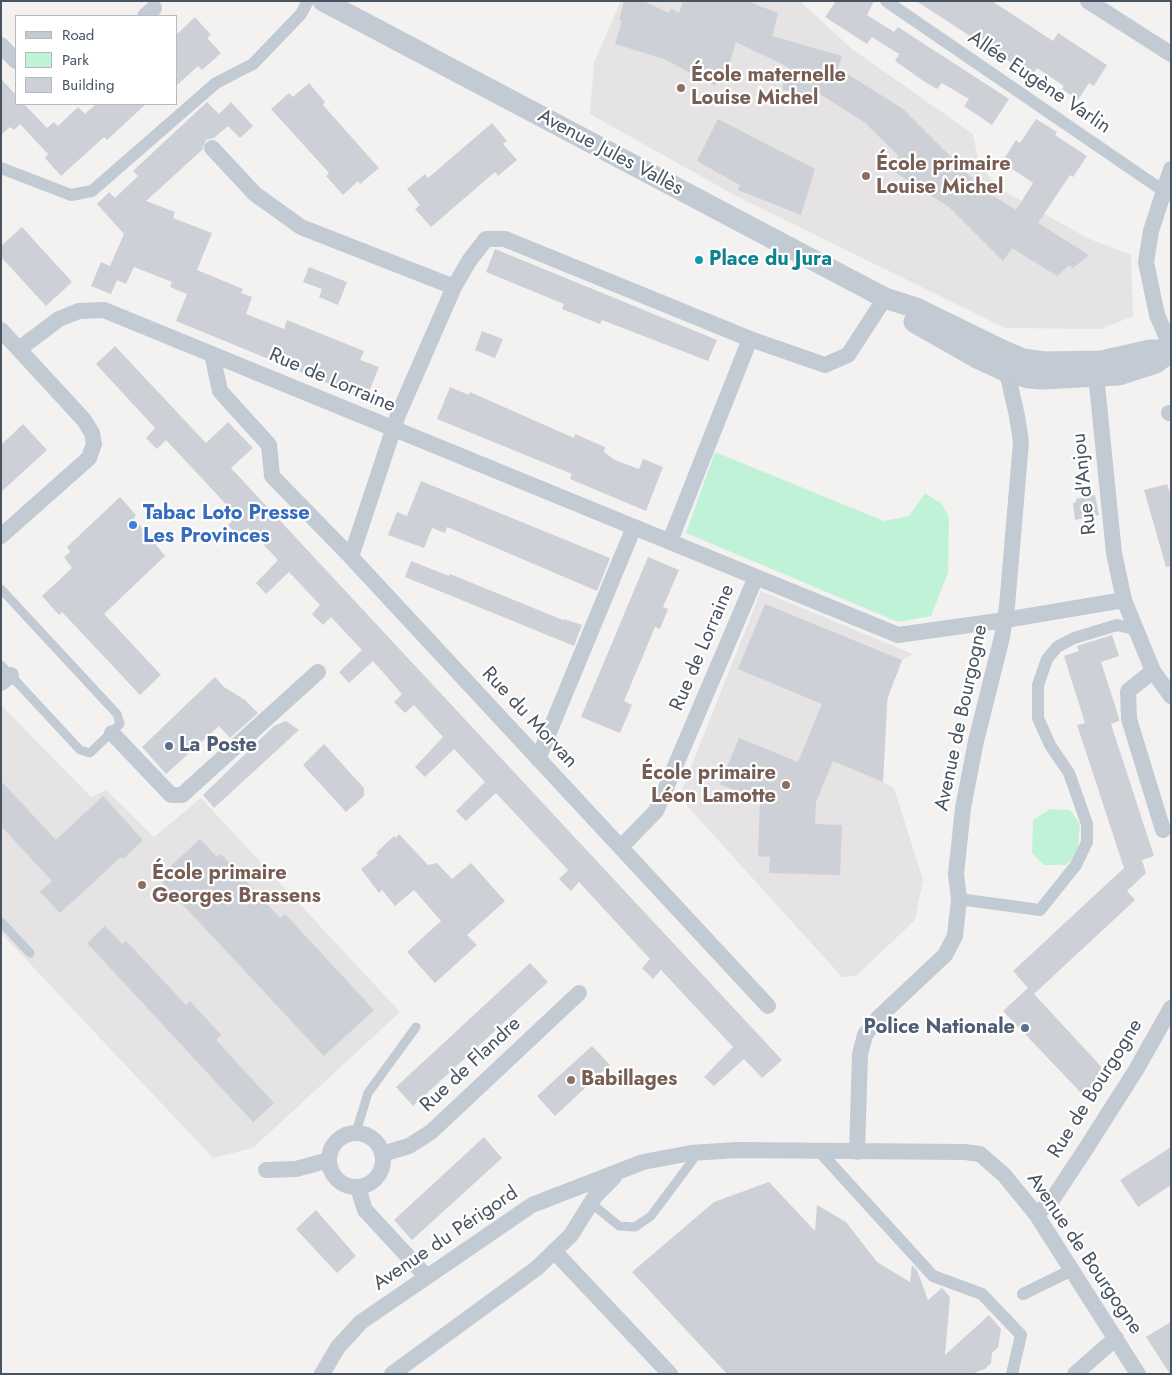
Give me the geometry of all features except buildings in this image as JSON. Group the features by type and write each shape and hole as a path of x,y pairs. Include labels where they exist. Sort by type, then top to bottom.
{"street":[{"path":"1,168 71,195 92,191 216,83 253,64 300,14 308,1"},
{"name":"Avenue Jules Vallès","path":"323,1 890,301 916,323 979,360 1007,372 1043,371"},
{"name":"Allée Eugène Varlin","path":"886,1 1167,194"},
{"path":"1088,1 1171,54"},
{"path":"1,45 15,60"},
{"path":"212,148 255,194 301,226 454,286"},
{"path":"1043,371 1095,369 1150,350 1171,350 1157,315 1146,262 1151,232 1167,194 1171,169"},
{"path":"351,557 394,430 454,286 469,261 486,239 505,239 750,339 825,365 848,355 890,301"},
{"name":"Avenue Jules Vallès","path":"890,301 916,308 1024,359 1043,371"},
{"name":"Rue de Lorraine","path":"19,349 59,318 79,311 104,310 756,577 656,811 621,847"},
{"path":"1,330 84,420 92,433 94,444 89,458 1,536"},
{"path":"670,541 750,339"},
{"name":"Rue du Morvan","path":"212,354 220,391 269,445 272,476 351,557 768,1006"},
{"name":"Rue d'Anjou","path":"1095,369 1114,553 1124,600 1134,629 1153,671 1170,693"},
{"name":"Avenue de Bourgogne","path":"1007,372 1018,416 1021,442 1005,620 976,741 963,808 956,874 959,899 955,936 945,955 879,1017 865,1035 860,1054 857,1152 980,1154 1004,1175 1036,1214 1138,1374"},
{"path":"538,759 634,527"},
{"path":"756,577 898,635 1005,620 1124,600"},
{"path":"959,899 1040,910 1076,865 1087,842 1087,824 1069,773 1050,745 1038,718 1038,685 1047,659 1057,647 1074,638 1117,625 1134,629"},
{"path":"1153,671 1128,691 1129,719 1163,830"},
{"path":"112,733 171,795 182,795 318,672"},
{"name":"Rue de Flandre","path":"382,1154 409,1146 431,1132 579,993"},
{"name":"Rue de Bourgogne","path":"1036,1214 1050,1203 1085,1150 1136,1070 1171,1008"},
{"path":"356,1132 366,1134 376,1140 382,1154 384,1164 381,1174 370,1184 358,1188 346,1187 339,1181 329,1160 332,1144 342,1136 356,1132"},
{"name":"Avenue du Périgord","path":"322,1374 338,1347 361,1322 532,1205 643,1162 698,1153 736,1150 857,1152"},
{"path":"820,1152 933,1276 982,1294 1022,1335 1012,1374"},
{"path":"266,1170 296,1168 329,1160"},
{"name":"Avenue du Périgord","path":"392,1374 537,1268 571,1235 591,1203 618,1173"},
{"path":"358,1188 365,1210 426,1276"},
{"path":"554,1251 670,1374"},
{"path":"1023,1294 1072,1270"},
{"path":"1075,1374 1116,1338"}],"lane":[{"path":"1,589 117,714 120,724 90,753 80,750 4,674"},
{"path":"1,922 30,953"},
{"path":"356,1132 368,1093 416,1027"},
{"path":"591,1203 619,1226 635,1227 650,1216 698,1153"}],"shaded area":[{"name":"École primaire Louise Michel","path":"621,1 800,1 852,49 973,134 979,165 999,188 1087,238 1131,255 1133,316 1101,329 1005,328 736,196 590,114 594,62"},
{"name":"École primaire Léon Lamotte","path":"761,591 913,654 902,660 888,696 883,782 894,788 923,880 915,920 856,976 842,977 679,797"},
{"name":"École primaire Georges Brassens","path":"1,705 91,797 106,790 154,837 201,798 400,1012 253,1148 213,1158 1,933"}],"green space":[{"path":"715,452 884,521 909,516 925,493 942,504 949,518 948,573 931,616 898,622 686,533"},
{"path":"1050,809 1070,810 1080,824 1077,854 1066,865 1044,865 1032,853 1033,820"}],"place":[{"name":"École maternelle Louise Michel","path":"681,88"},
{"name":"École primaire Louise Michel","path":"866,176"},
{"name":"Place du Jura","path":"699,260"},
{"name":"Tabac Loto Presse Les Provinces","path":"133,525"},
{"name":"La Poste","path":"169,746"},
{"name":"École primaire Léon Lamotte","path":"786,785"},
{"name":"École primaire Georges Brassens","path":"142,885"},
{"name":"Police Nationale","path":"1025,1028"},
{"name":"Babillages","path":"571,1080"}]}
